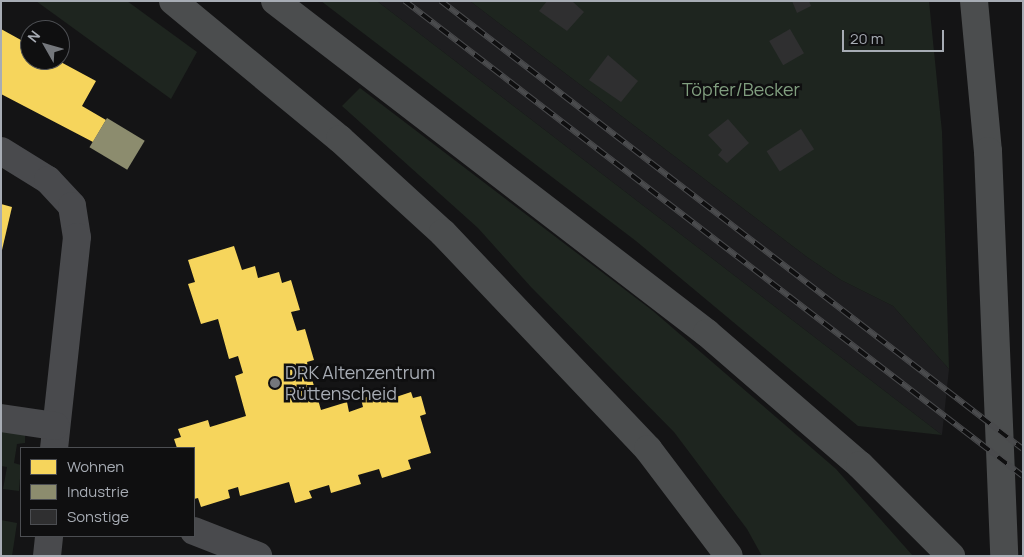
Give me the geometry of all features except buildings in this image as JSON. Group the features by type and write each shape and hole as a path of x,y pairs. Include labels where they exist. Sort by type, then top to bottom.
{"highway":[{"path":"173,1 340,139 443,232 648,449 729,556"},
{"path":"275,1 707,333 860,465 951,556"},
{"path":"974,1 988,151 1004,556"}],"street":[{"path":"1,151 48,180 72,206 78,237 55,437 1,418"},
{"path":"195,531 258,556"},
{"path":"47,556 49,537"}],"shaded area":[{"path":"377,1 470,1 807,257 841,280 893,306 949,369 942,435"}],"green space":[{"path":"36,1 127,1 197,52 171,99 70,26 70,20 62,20"},
{"path":"321,1 377,1 942,435 858,426 636,241"},
{"name":"Töpfer/Becker","path":"470,1 929,1 942,132 949,369 893,306 841,280 807,257"},
{"path":"360,88 653,311 836,469 913,556 762,556 747,529 674,432 531,287 478,228 342,106"},
{"path":"1,428 25,430 25,443 17,444 14,463 20,465 19,491 3,489 7,467 1,466"},
{"path":"1,520 17,523 12,556 1,556"}],"railway":[{"path":"405,1 1023,476"},
{"path":"441,1 1023,449"}],"place":[{"name":"DRK Altenzentrum Rüttenscheid","path":"275,383"}]}
